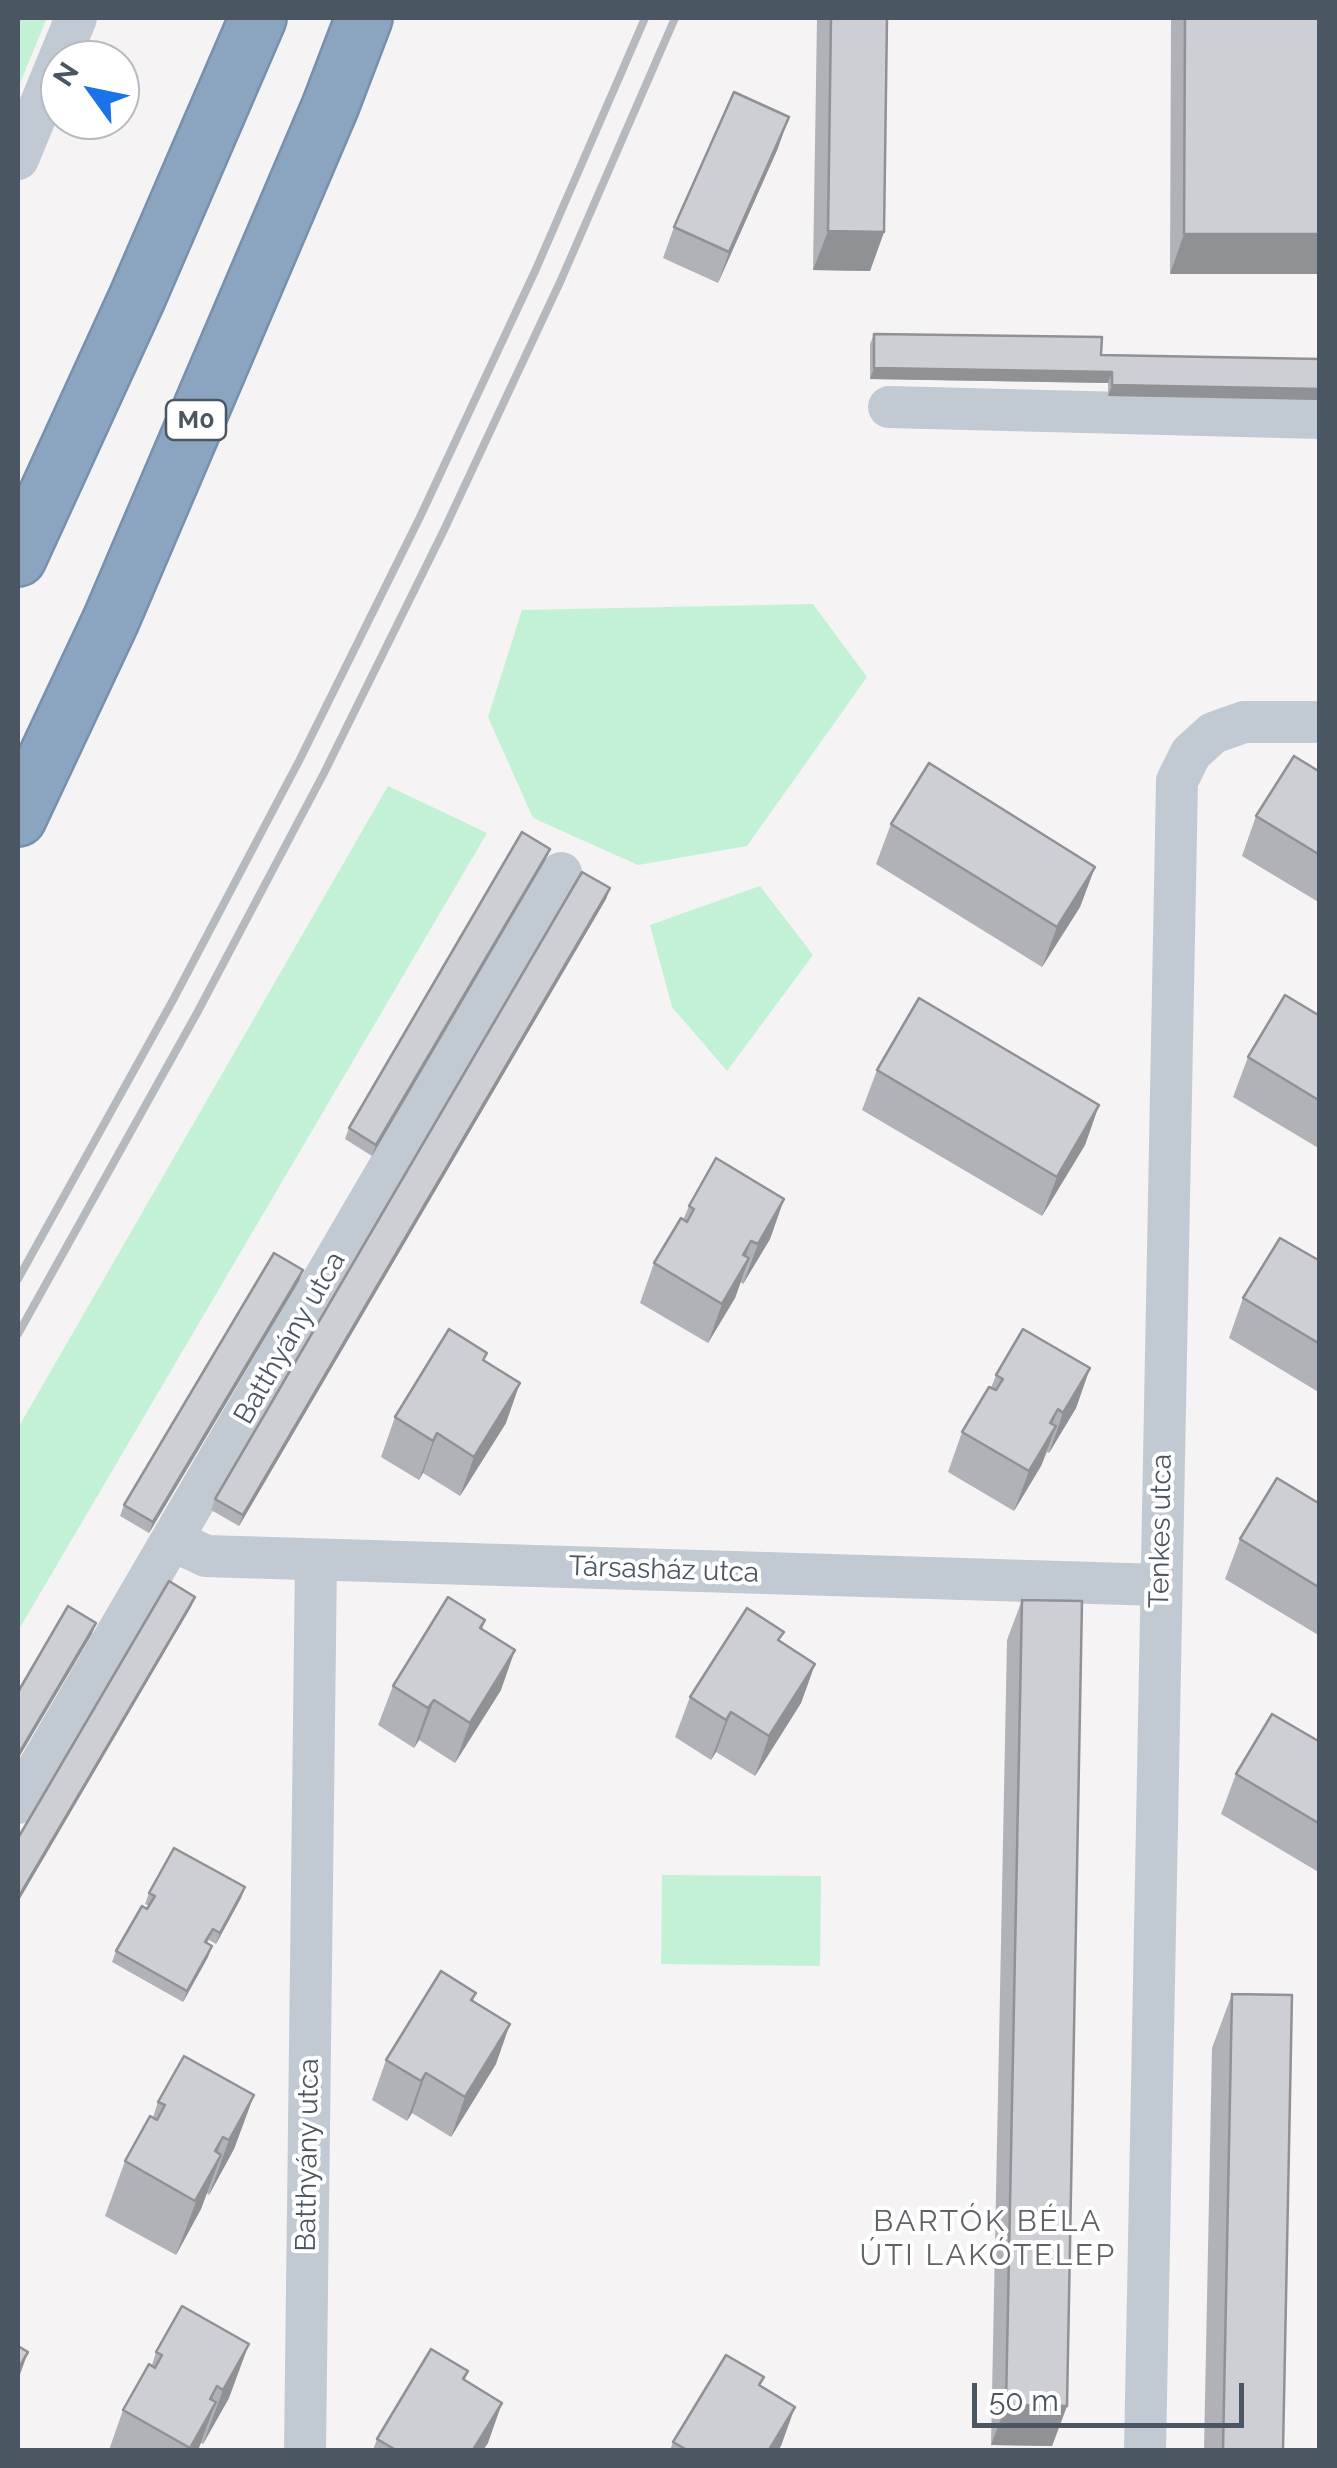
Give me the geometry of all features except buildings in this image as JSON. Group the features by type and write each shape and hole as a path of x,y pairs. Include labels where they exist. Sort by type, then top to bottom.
{"highway":[{"path":"18,558 138,298 258,18"},
{"name":"M0","path":"18,818 111,620 330,107 364,18"}],"street":[{"path":"18,159 76,18"},
{"path":"889,407 1320,418"},
{"name":"Tenkes utca","path":"1144,2450 1177,781 1191,752 1213,733 1244,722 1320,722"},
{"name":"Batthyány utca","path":"18,1802 560,873"},
{"name":"Társasház utca","path":"172,1540 206,1556 1160,1585"},
{"name":"Batthyány utca","path":"304,2450 316,1560"}],"green space":[{"path":"18,18 47,18 18,88"},
{"path":"813,604 867,677 747,846 638,865 533,818 488,717 522,610"},
{"path":"388,786 487,833 18,1631 18,1428"},
{"path":"760,886 813,955 727,1071 672,1007 650,925"},
{"path":"662,1875 821,1876 820,1966 661,1964"}],"railway":[{"path":"18,1279 173,1000 299,761 420,517 536,269 645,18"},
{"path":"18,1334 197,1013 324,773 561,280 675,18"}],"district":[{"name":"BARTÓK BÉLA ÚTI LAKÓTELEP","path":"988,2239"}]}
